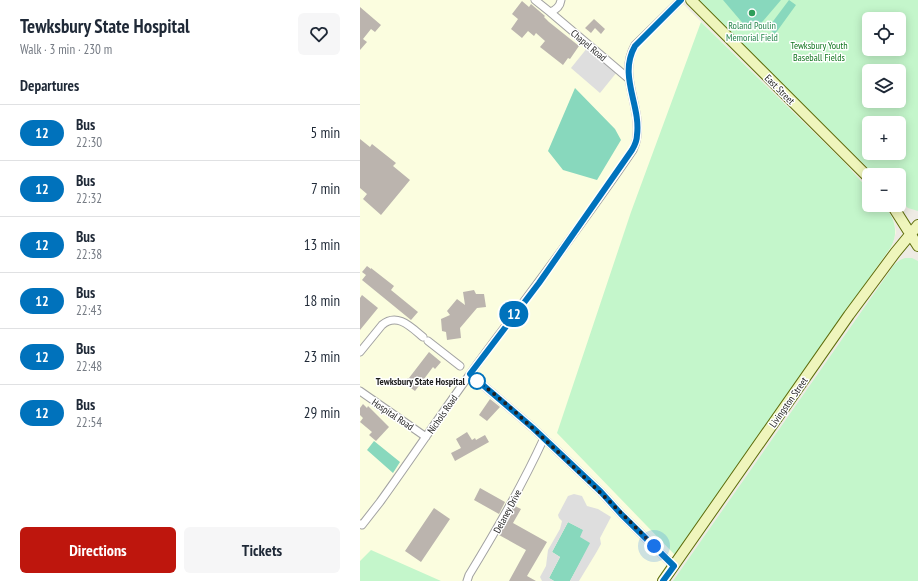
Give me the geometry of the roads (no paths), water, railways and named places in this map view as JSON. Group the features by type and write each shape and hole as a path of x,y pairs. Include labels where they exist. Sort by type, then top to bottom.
{"street":[{"name":"Chapel Road","path":"535,0 628,79"},
{"path":"550,12 554,11 559,6 561,0"},
{"name":"Nichols Road","path":"361,525 390,488 470,374 539,283 632,150 636,141 638,129 628,79 631,57 635,46 681,0"},
{"name":"East Street","path":"691,0 862,171"},
{"path":"897,212 918,246"},
{"name":"Livingston Street","path":"663,581 827,345 918,225"},
{"path":"360,352 386,321 397,320 405,322 460,366"},
{"path":"470,374 544,438 601,492 621,514 674,566"},
{"name":"Hospital Road","path":"360,390 426,437"},
{"name":"Delaney Drive","path":"467,581 530,469 544,438"}],"place":[{"name":"Roland Poulin Memorial Field","path":"752,13"},
{"name":"Tewksbury State Hospital","path":"477,381"}],"park label":[{"name":"Tewksbury Youth Baseball Fields","path":"819,50"}]}
